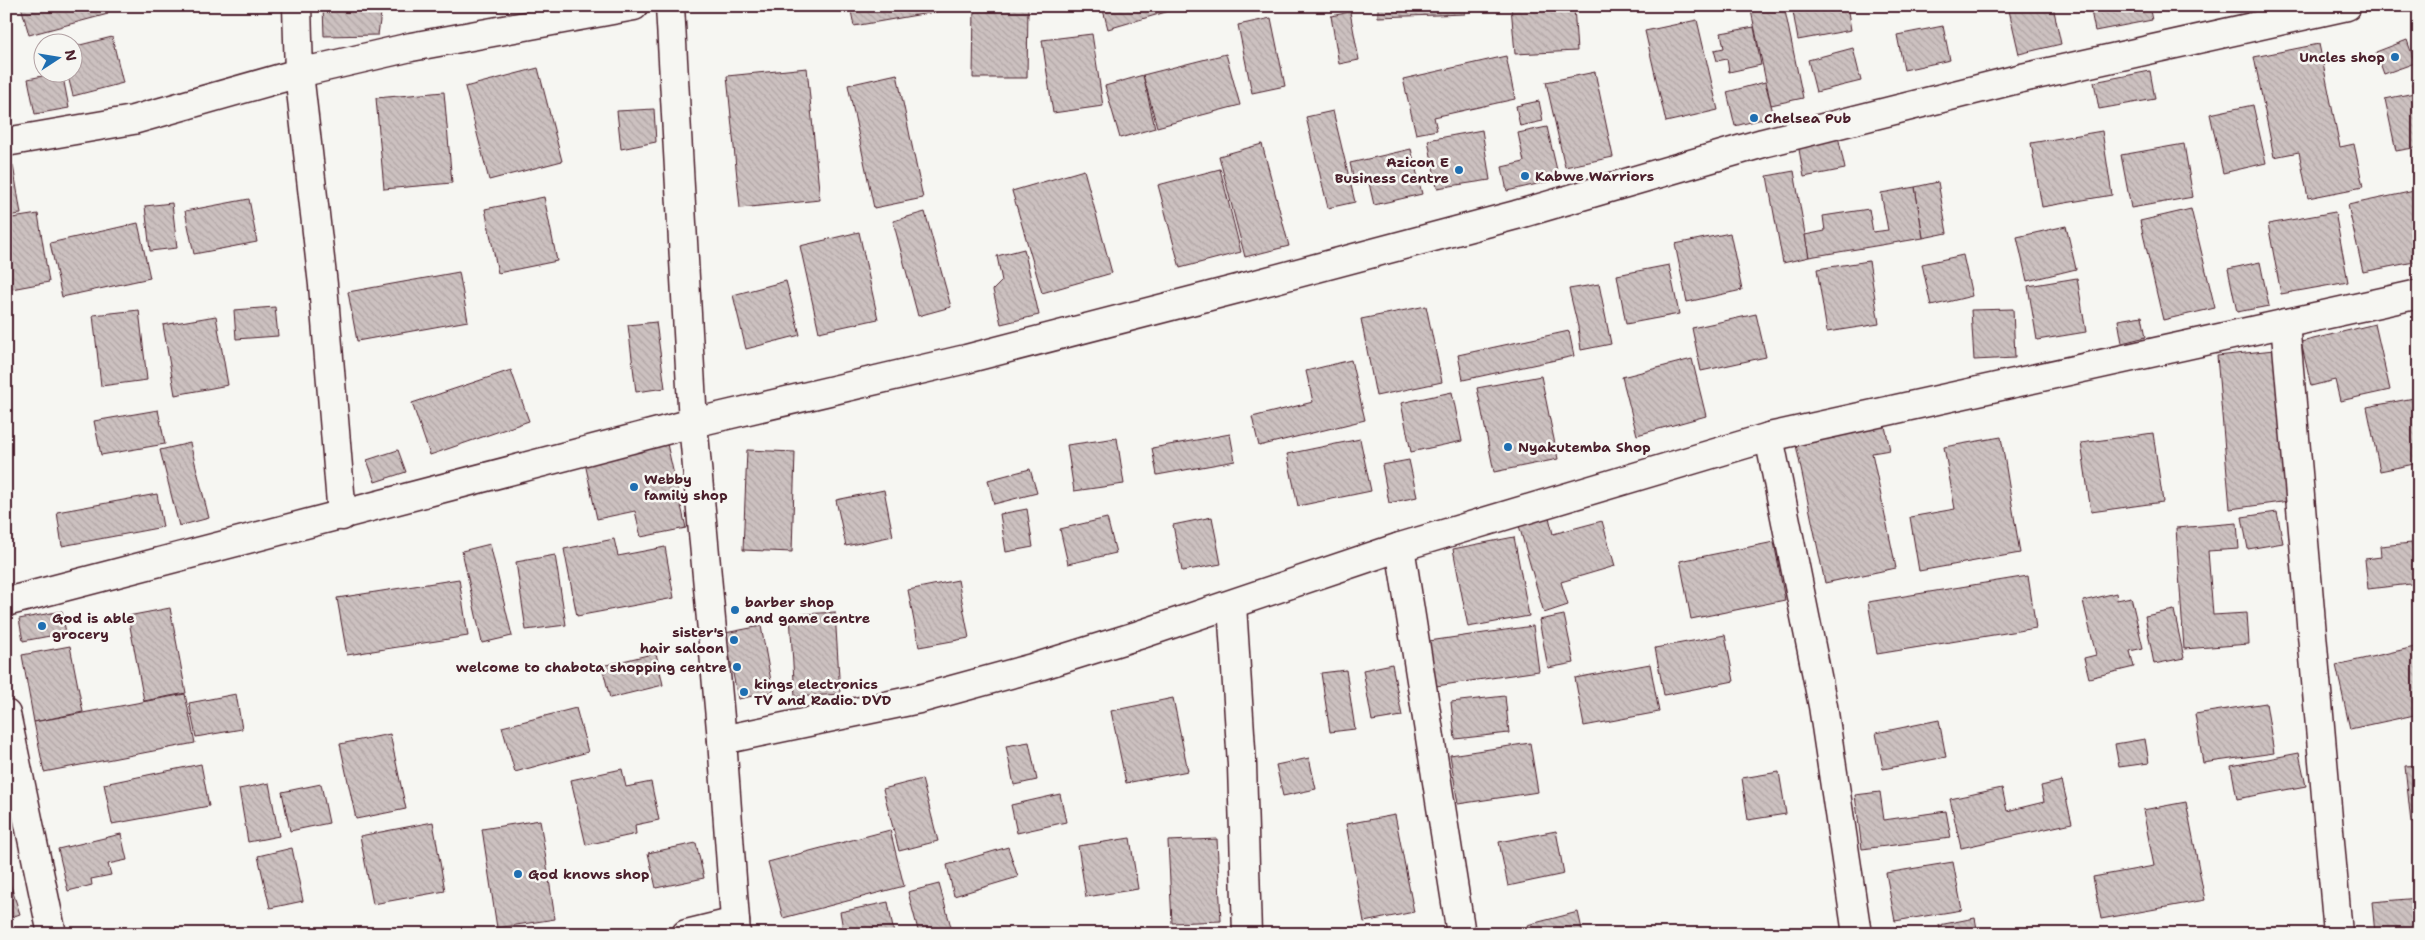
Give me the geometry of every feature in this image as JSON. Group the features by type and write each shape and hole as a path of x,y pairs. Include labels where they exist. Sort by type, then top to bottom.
{"street":[{"path":"297,6 299,73 323,285 342,516"},
{"path":"6,142 133,120 299,73 411,47 634,6"},
{"path":"670,6 693,423 722,740 735,928 686,934"},
{"path":"6,602 693,423 975,357 1264,282 1516,215 1763,143 2022,78 2347,6"},
{"path":"722,740 919,699 1045,664 1232,605 1400,547 1769,437 2041,379 2419,294"},
{"path":"2284,323 2338,934"},
{"path":"1769,437 1823,706 1857,934"},
{"path":"1400,547 1461,934"},
{"path":"1232,605 1242,765 1247,934"},
{"path":"6,714 52,934"}],"building":[{"path":"21,6 106,6 108,14 40,32 32,32 32,34 29,35"},
{"path":"131,6 149,6 132,10"},
{"path":"323,6 382,6 378,35 324,36"},
{"path":"850,6 946,6 946,10 854,26"},
{"path":"974,6 1028,6 1027,78 973,78"},
{"path":"1102,6 1175,6 1176,9 1108,29"},
{"path":"1378,6 1465,6 1465,14 1378,17"},
{"path":"1511,6 1574,6 1577,51 1515,54"},
{"path":"1750,6 1784,6 1803,98 1771,105"},
{"path":"1792,6 1847,6 1851,30 1798,40"},
{"path":"2008,6 2053,6 2061,44 2019,54"},
{"path":"2090,6 2149,6 2152,20 2095,31"},
{"path":"1350,12 1359,60 1339,64 1331,16"},
{"path":"1271,18 1285,86 1252,93 1238,25"},
{"path":"1697,20 1718,110 1666,122 1645,31"},
{"path":"1943,26 1950,60 1904,70 1897,35"},
{"path":"1754,27 1761,65 1729,72 1727,59 1717,61 1714,50 1724,48 1721,33"},
{"path":"1092,34 1103,106 1053,113 1042,40"},
{"path":"112,37 123,83 73,96 70,82 82,82 82,44"},
{"name":"Uncles shop","path":"2407,40 2415,63 2384,74 2376,52"},
{"path":"2319,44 2340,147 2354,144 2363,187 2308,198 2299,152 2274,157 2254,57"},
{"path":"1853,48 1861,81 1816,92 1808,60"},
{"path":"1226,54 1240,105 1157,127 1143,75"},
{"path":"1506,56 1515,99 1434,117 1437,130 1416,134 1403,79"},
{"path":"538,68 562,161 489,180 465,87"},
{"path":"807,68 820,200 740,208 727,76"},
{"path":"2150,71 2155,99 2099,109 2094,82"},
{"path":"1595,72 1613,157 1565,167 1546,82"},
{"path":"897,74 923,198 874,208 848,85"},
{"path":"1143,75 1155,128 1120,138 1105,86"},
{"path":"32,78 32,82 64,82 69,108 35,114 28,79"},
{"path":"1765,82 1774,116 1735,126 1727,92"},
{"path":"2419,82 2419,147 2396,151 2385,99 2414,93 2412,84"},
{"path":"444,92 452,183 384,189 376,98"},
{"path":"1539,101 1543,121 1520,126 1516,106"},
{"path":"2253,105 2266,163 2223,173 2210,114"},
{"path":"654,109 656,142 621,149 617,111"},
{"path":"1333,111 1355,202 1328,208 1306,117"},
{"path":"1547,127 1559,179 1507,191 1502,167 1524,162 1518,133"},
{"path":"1482,130 1490,180 1437,188 1428,140"},
{"path":"2102,131 2112,195 2042,207 2031,143"},
{"path":"1838,136 1845,169 1804,177 1798,144"},
{"path":"1262,144 1289,246 1245,257 1219,156"},
{"path":"2184,144 2193,197 2131,208 2121,155"},
{"path":"1411,149 1422,194 1374,205 1369,183 1355,185 1350,163"},
{"path":"13,165 21,214 6,216 6,166"},
{"path":"1220,169 1241,252 1180,268 1158,185"},
{"path":"1084,170 1112,273 1042,293 1012,191"},
{"path":"1794,171 1809,257 1783,263 1767,176"},
{"path":"1938,182 1947,233 1923,238 1915,187"},
{"path":"1915,187 1923,238 1809,257 1805,235 1825,231 1823,216 1869,209 1873,232 1888,230 1881,193"},
{"path":"2419,190 2419,261 2363,272 2348,205"},
{"path":"544,197 557,261 498,273 485,209"},
{"path":"249,199 257,242 194,254 185,211"},
{"path":"172,203 177,248 150,251 145,206"},
{"path":"2191,209 2215,308 2163,320 2140,221"},
{"path":"925,212 951,307 918,316 893,221"},
{"path":"2335,212 2348,282 2281,294 2268,224"},
{"path":"38,214 49,282 6,290 6,219"},
{"path":"138,223 150,278 62,297 50,243"},
{"path":"2066,226 2076,269 2027,281 2017,237"},
{"path":"859,232 878,319 819,332 800,246"},
{"path":"1730,233 1742,290 1687,302 1675,244"},
{"path":"1024,249 1039,315 1001,324 993,290 1002,281 997,256"},
{"path":"1963,255 1972,296 1931,306 1922,264"},
{"path":"1869,261 1879,324 1827,332 1817,269"},
{"path":"2260,262 2269,306 2237,312 2228,269"},
{"path":"1669,265 1679,314 1626,324 1617,275"},
{"path":"459,272 468,321 357,341 348,292"},
{"path":"2077,278 2086,332 2037,340 2028,286"},
{"path":"786,281 800,335 746,349 733,295"},
{"path":"1599,284 1611,344 1581,350 1569,289"},
{"path":"1426,306 1442,382 1376,396 1361,319"},
{"path":"275,307 278,336 236,339 234,310"},
{"path":"2013,309 2015,358 1974,360 1971,310"},
{"path":"139,310 147,380 101,386 93,315"},
{"path":"1756,314 1766,357 1701,371 1692,328"},
{"path":"216,316 228,385 175,395 163,325"},
{"path":"2142,316 2146,337 2122,343 2118,320"},
{"path":"656,322 665,388 636,392 628,325"},
{"path":"2375,324 2390,390 2340,401 2335,380 2311,386 2301,342"},
{"path":"1569,331 1574,356 1463,380 1458,355"},
{"path":"2274,350 2289,501 2230,509 2217,356"},
{"path":"1692,359 1706,416 1637,435 1622,377"},
{"path":"1351,360 1365,420 1259,446 1252,417 1313,402 1306,371"},
{"path":"511,370 529,421 430,455 412,403"},
{"path":"1541,376 1558,459 1494,472 1477,388"},
{"path":"1452,392 1462,441 1411,452 1401,403"},
{"path":"2419,397 2419,463 2380,471 2367,407"},
{"path":"158,410 165,444 101,455 94,421"},
{"path":"1885,426 1890,450 1872,453 1896,568 1825,583 1796,445"},
{"path":"2153,433 2163,502 2091,512 2081,443"},
{"path":"1230,434 1235,461 1157,475 1152,448"},
{"path":"2001,437 2020,553 1919,571 1910,517 1955,509 1944,447"},
{"path":"1117,438 1124,484 1074,491 1067,445"},
{"path":"1360,439 1371,491 1298,506 1287,454"},
{"path":"190,443 209,518 179,526 160,450"},
{"name":"Webby family shop","path":"667,444 686,528 641,537 635,511 597,519 585,463"},
{"path":"398,450 406,472 375,482 367,460"},
{"path":"747,450 795,452 792,552 743,550"},
{"path":"1409,460 1417,497 1389,503 1382,465"},
{"path":"1030,469 1037,493 994,504 988,480"},
{"path":"884,490 893,536 846,546 836,500"},
{"path":"157,494 163,527 62,546 57,512"},
{"path":"1027,509 1033,547 1006,552 1000,514"},
{"path":"2277,512 2283,543 2248,549 2242,517"},
{"path":"1548,513 1553,534 1602,521 1615,566 1561,582 1568,605 1544,613 1518,522"},
{"path":"1212,517 1221,564 1182,571 1173,525"},
{"path":"1107,518 1116,553 1068,564 1060,529"},
{"path":"2237,523 2239,549 2208,551 2213,615 2247,613 2249,644 2184,649 2176,528"},
{"path":"1514,537 1529,616 1468,627 1453,549"},
{"path":"614,539 618,556 665,547 674,598 577,616 564,549"},
{"path":"1774,542 1785,600 1691,619 1680,561"},
{"path":"2412,543 2414,558 2419,557 2419,583 2368,589 2365,559 2381,557 2380,546"},
{"path":"490,544 512,636 482,643 462,551"},
{"path":"555,555 566,625 526,630 516,562"},
{"path":"2028,576 2036,628 1877,654 1868,602"},
{"path":"459,579 468,636 347,655 337,598"},
{"path":"958,580 969,638 919,647 908,590"},
{"path":"2116,593 2117,600 2131,597 2143,648 2130,651 2134,667 2089,678 2084,658 2096,655 2083,601"},
{"path":"170,608 186,693 144,701 128,616"},
{"path":"2174,610 2184,658 2154,664 2145,616"},
{"name":"God is able grocery","path":"62,611 66,633 23,641 19,619"},
{"path":"835,612 840,694 795,697 790,615"},
{"path":"1564,615 1574,663 1548,668 1539,620"},
{"path":"761,626 773,692 738,699 725,633"},
{"path":"1533,626 1539,671 1429,687 1422,642"},
{"path":"1725,635 1734,681 1664,695 1655,648"},
{"path":"70,646 83,712 34,722 22,655"},
{"path":"2419,646 2419,714 2350,729 2336,665"},
{"path":"656,653 663,685 610,698 602,666"},
{"path":"1392,664 1402,716 1372,721 1363,670"},
{"path":"1650,664 1659,712 1584,726 1575,678"},
{"path":"1346,670 1355,729 1330,732 1321,673"},
{"path":"185,694 195,743 44,772 34,722"},
{"path":"236,694 242,729 196,737 189,703"},
{"path":"1505,696 1509,733 1455,739 1451,702"},
{"path":"1173,698 1188,771 1126,783 1111,711"},
{"path":"2266,703 2274,753 2203,763 2195,714"},
{"path":"576,708 588,752 515,772 502,727"},
{"path":"1939,720 1946,757 1883,769 1876,733"},
{"path":"390,734 406,809 356,819 340,744"},
{"path":"2145,739 2149,763 2119,767 2115,744"},
{"path":"1029,742 1037,780 1014,785 1006,746"},
{"path":"1530,743 1538,792 1458,804 1450,755"},
{"path":"2299,753 2306,786 2237,799 2231,766"},
{"path":"1309,758 1316,789 1283,796 1276,765"},
{"path":"201,764 209,806 112,824 104,784"},
{"path":"2419,765 2419,822 2411,823 2405,766"},
{"path":"622,769 626,787 651,782 659,820 635,825 636,834 586,845 571,780"},
{"path":"1779,772 1786,814 1748,820 1742,778"},
{"path":"922,779 938,841 899,851 883,789"},
{"path":"2062,781 2072,823 1961,848 1950,799 2002,788 2007,811 2044,802 2041,786"},
{"path":"269,783 279,836 248,842 239,789"},
{"path":"321,784 329,823 290,831 282,792"},
{"path":"1880,792 1884,820 1946,811 1951,838 1862,849 1855,795"},
{"path":"1060,794 1066,822 1017,833 1011,805"},
{"path":"2186,802 2205,900 2101,919 2093,877 2154,866 2143,810"},
{"path":"1395,815 1414,912 1364,922 1346,824"},
{"name":"God knows shop","path":"540,820 555,919 497,928 482,829"},
{"path":"433,822 445,891 373,904 360,836"},
{"path":"890,830 904,886 783,918 768,862"},
{"path":"1556,831 1564,874 1508,886 1499,842"},
{"path":"121,834 127,860 108,864 111,875 91,879 92,885 68,891 58,849"},
{"path":"1130,838 1138,889 1086,897 1078,846"},
{"path":"1217,839 1221,921 1172,923 1168,841"},
{"path":"696,843 704,878 656,888 648,853"},
{"path":"1008,847 1018,877 954,896 947,865"},
{"path":"292,848 303,901 270,908 258,856"},
{"path":"1953,862 1962,910 1895,921 1886,873"},
{"path":"6,871 20,914 6,919"},
{"path":"939,884 953,934 919,934 908,892"},
{"path":"2419,898 2419,932 2375,934 2372,902"},
{"path":"888,902 894,934 844,934 840,912"},
{"path":"1578,912 1583,934 1529,934 1527,925"},
{"path":"1975,918 1978,934 1941,934 1939,925"},
{"path":"2169,931 2170,934 2148,934"}],"place":[{"name":"Uncles shop","path":"2395,57"},
{"name":"Chelsea Pub","path":"1754,118"},
{"name":"Azicon E Business Centre","path":"1459,170"},
{"name":"Kabwe Warriors","path":"1525,176"},
{"name":"Nyakutemba Shop","path":"1508,447"},
{"name":"Webby family shop","path":"634,487"},
{"name":"barber shop and game centre","path":"735,610"},
{"name":"God is able grocery","path":"42,626"},
{"name":"sister's hair saloon","path":"734,640"},
{"name":"welcome to chabota shopping centre","path":"737,667"},
{"name":"kings electronics TV and Radio. DVD","path":"744,692"},
{"name":"God knows shop","path":"518,874"}]}
